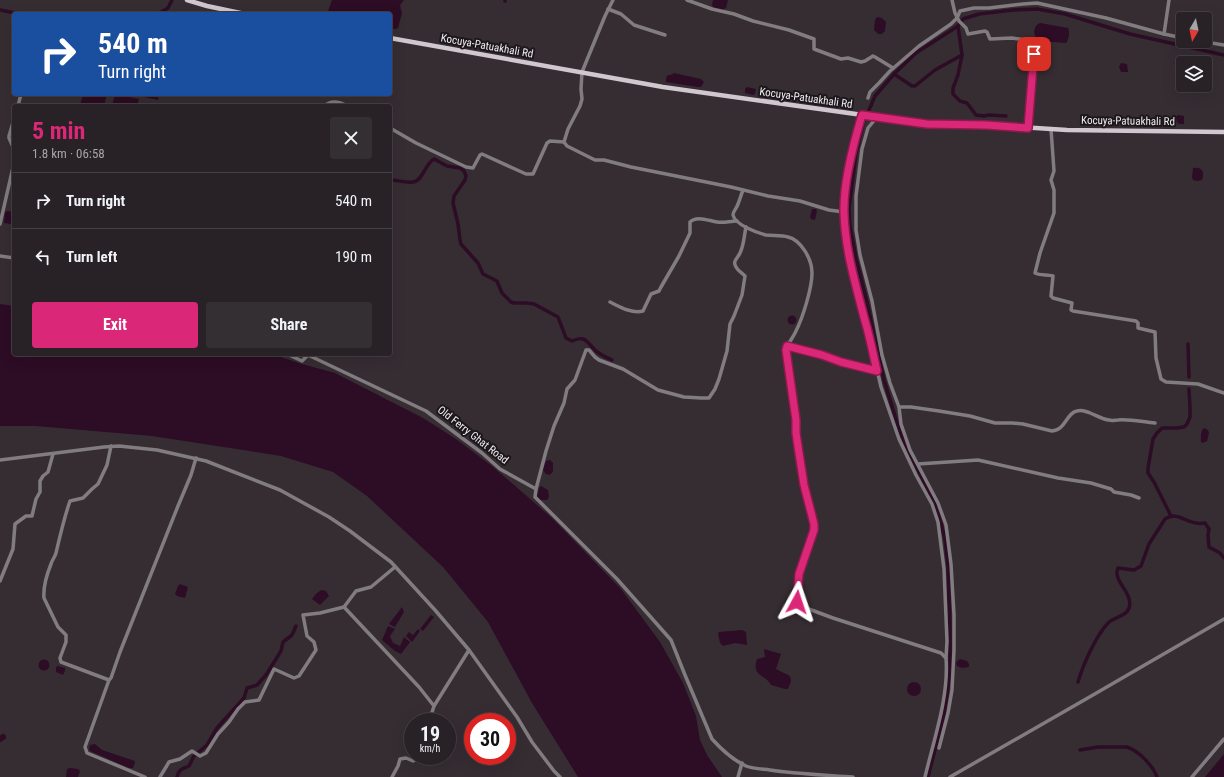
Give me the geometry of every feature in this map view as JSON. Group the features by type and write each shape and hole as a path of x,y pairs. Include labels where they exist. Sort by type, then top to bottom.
{"main road":[{"path":"187,0 236,12"},
{"name":"Kocuya-Patuakhali Rd","path":"392,38 663,87 927,124 986,125 1051,129 1224,132"}],"street":[{"path":"564,142 568,129 582,99 582,72 613,0"},
{"path":"687,0 712,9 801,34 814,40 814,49 841,59 848,58 860,62 873,56 893,68"},
{"path":"952,0 958,19 964,25 968,34 986,31 990,39 1012,38 1032,41 1034,43 1028,128"},
{"path":"1164,34 1169,0"},
{"path":"868,98 870,92 893,68 919,46 958,19 960,11 967,9 1036,3 1113,19 1176,37"},
{"path":"608,9 621,14 634,25 665,35"},
{"path":"1212,43 1224,45"},
{"path":"326,104 336,102 342,104"},
{"path":"863,115 848,172 844,212 849,255 877,371 899,439 932,504 938,522 944,569 947,641 945,684 924,777"},
{"path":"876,117 868,128 862,149 856,196 856,230 860,255 872,301 882,355 899,407 900,421 906,440 931,487 946,525 951,564 954,620 953,675 948,713 939,748"},
{"path":"12,126 9,136 12,146"},
{"path":"392,129 416,143 470,168 473,168 482,154 533,174 547,143 550,141 564,142 568,146 595,160 604,160 768,196 800,201 829,210 844,212"},
{"path":"1051,129 1054,171 1051,180 1054,190 1054,213 1040,253 1035,273 1039,275 1053,276 1051,296 1053,298 1072,303 1071,310 1073,311 1135,320 1138,323 1138,328 1155,332 1156,358 1161,379 1166,382 1198,384 1224,393"},
{"path":"0,224 12,172"},
{"path":"744,190 734,211 733,216 737,221 746,227 767,235 792,238 802,246 807,253 812,271 800,321 786,350 804,485 814,524 814,530 799,574 797,602 806,608 839,620 941,653 946,658"},
{"path":"610,302 620,308 632,311 643,311 652,294 659,291 676,260 690,233 690,222 695,219 719,222 737,221"},
{"path":"746,227 744,243 734,264 736,268 745,276 743,288 730,324 726,351 719,379 711,396 709,398 684,397 658,390 623,369 600,360 589,350 586,350 575,380 567,390 564,403 550,439 534,497 617,579 672,640 684,675 712,739 719,747 747,766 785,772 853,777"},
{"path":"0,256 12,258"},
{"path":"787,346 877,371"},
{"name":"Old Ferry Ghat Road","path":"292,356 302,361 307,356"},
{"name":"Old Ferry Ghat Road","path":"310,356 426,410 482,453 500,469 536,489"},
{"path":"899,407 911,407 970,416 995,423 1022,424 1052,431 1056,431 1064,426 1072,414 1078,410 1109,420 1155,423"},
{"path":"109,680 61,662 60,658 66,642 66,635 56,623 43,594 46,578 56,552 70,502 83,498 98,484 107,465 111,446"},
{"path":"0,460 111,446 157,450 196,458 242,475 287,494 329,517 391,562 435,610 469,650 517,716 532,742 560,777"},
{"path":"0,581 13,548 15,524 26,516 32,516 36,499 40,492 40,481 48,472 53,454"},
{"path":"145,777 87,753 85,751 85,747 109,680 191,475 196,458"},
{"path":"918,464 978,460 1058,478 1091,483 1105,487 1114,492 1140,498"},
{"path":"160,777 169,762 180,759 193,751 201,756 206,753 218,734 230,722 238,709 245,702 259,700 274,669 294,678 299,676 316,650 314,642 307,636 303,615 320,613 344,607 356,591 371,587 395,567"},
{"path":"344,607 419,687 434,706"},
{"path":"950,777 1224,619"},
{"path":"432,713 434,706 469,650"},
{"path":"1192,777 1224,739"},
{"path":"392,777 400,759 404,758"},
{"path":"738,777 742,763"}],"shaded area":[{"path":"332,0 404,0 400,5 402,13 398,28 395,29 392,28 392,12 328,12"},
{"path":"713,0 728,0 726,8 721,10 714,8 712,5"},
{"path":"877,17 882,18 886,22 885,31 882,34 878,34 874,30 875,20"},
{"path":"1040,23 1068,28 1069,33 1067,42 1039,41 1034,32 1037,24"},
{"path":"1121,63 1127,64 1128,72 1121,72 1119,67"},
{"path":"674,73 701,79 704,82 701,87 698,87 666,82 668,75"},
{"path":"747,87 756,89 755,94 745,93 745,89"},
{"path":"774,89 791,92 793,97 770,97 771,90"},
{"path":"805,94 808,97 816,97 815,102 804,102 803,100"},
{"path":"82,96 106,96 104,104 80,104"},
{"path":"114,96 125,96 139,99 138,104 112,104"},
{"path":"144,96 159,96 158,100"},
{"path":"825,98 835,100 836,104 832,105 821,101"},
{"path":"1178,115 1184,116 1184,124 1179,124 1177,122 1176,117"},
{"path":"1193,168 1201,169 1203,172 1202,180 1193,180"},
{"path":"812,209 816,209 817,211 815,220 811,219 810,217"},
{"path":"5,212 12,212 11,224 4,223"},
{"path":"0,304 12,306 12,356 278,356 335,373 423,418 456,439 492,466 552,518 621,589 660,642 683,683 696,716 700,740 707,755 722,777 578,777 532,703 488,622 443,567 367,496 333,472 281,456 152,436 36,426 0,426"},
{"path":"790,316 794,316 796,320 794,324 790,324 788,322 788,318"},
{"path":"1204,428 1208,430 1209,433 1207,441 1203,443 1201,442 1201,435"},
{"path":"550,460 553,463 553,471 548,475 543,470 546,461"},
{"path":"541,486 548,490 549,497 547,500 540,500 537,496"},
{"path":"180,584 188,587 185,598 175,594"},
{"path":"321,590 326,591 329,596 320,605 312,599"},
{"path":"402,607 404,612 395,627 389,624"},
{"path":"431,615 434,617 423,631 420,629"},
{"path":"388,626 395,629 390,636 393,643 400,646 404,637 410,642 401,654 382,640"},
{"path":"418,629 420,631 412,642 406,636 409,632 413,635"},
{"path":"742,630 746,632 747,645 735,643 723,646 720,643 719,632"},
{"path":"764,649 781,654 776,669 790,676 791,681 788,689 771,685 769,681 757,672 757,659 765,657"},
{"path":"44,659 48,661 50,665 48,669 44,671 40,669 38,665 40,661"},
{"path":"960,659 967,661 969,667 962,668 957,666 956,662"},
{"path":"58,666 65,668 63,675 56,672 56,667"},
{"path":"914,682 919,684 921,689 919,694 914,696 909,694 907,689 909,684"},
{"path":"95,744 102,750 135,761 133,768 129,768 90,751 90,745"},
{"path":"1224,754 1224,777 1205,777"},
{"path":"67,769 78,769 80,771 78,777 66,777"}],"waterway":[{"path":"161,12 168,8 172,0"},
{"path":"928,777 944,715 950,673 948,565 945,539 937,508 899,429 884,380 856,258 850,226 849,209 856,154 863,124 875,96 894,74 916,53 958,26 963,19 979,14 1037,9 1065,14 1130,34 1224,55"},
{"path":"0,10 12,12"},
{"path":"958,26 962,55 958,75 953,88 953,94 960,101 967,103 976,115 1006,116"},
{"path":"894,74 912,86 915,86 935,70 962,55"},
{"path":"392,180 407,182 416,181 434,159 447,166 460,168 464,171 466,176 465,180 454,196 453,203 461,244 478,263 483,274 497,281 502,293 511,302 534,304 558,317 566,338 572,341 576,339 583,339 599,353 612,360"},
{"path":"1188,344 1189,377"},
{"path":"1171,516 1148,473 1148,468 1153,439 1157,433 1162,428 1184,427 1187,424 1190,417 1189,389"},
{"path":"1078,682 1083,667 1099,634 1109,622 1128,611 1130,603 1129,597 1118,578 1118,568 1134,570 1141,566 1149,544 1165,519 1177,516 1192,522 1205,523 1209,529 1209,547 1220,553 1224,558"},
{"path":"177,777 180,771 189,766 194,756 207,745 217,728 244,698 247,688 257,685 266,675 281,651 283,642 292,635 296,626"},
{"path":"1080,750 1098,747 1127,747 1145,759 1157,777"}],"route":[{"path":"797,602 799,574 814,530 814,524 804,485 798,448 796,420 786,350 787,346 877,371 849,255 844,212 848,172 862,115 927,124 986,125 1028,128 1034,54"}]}
